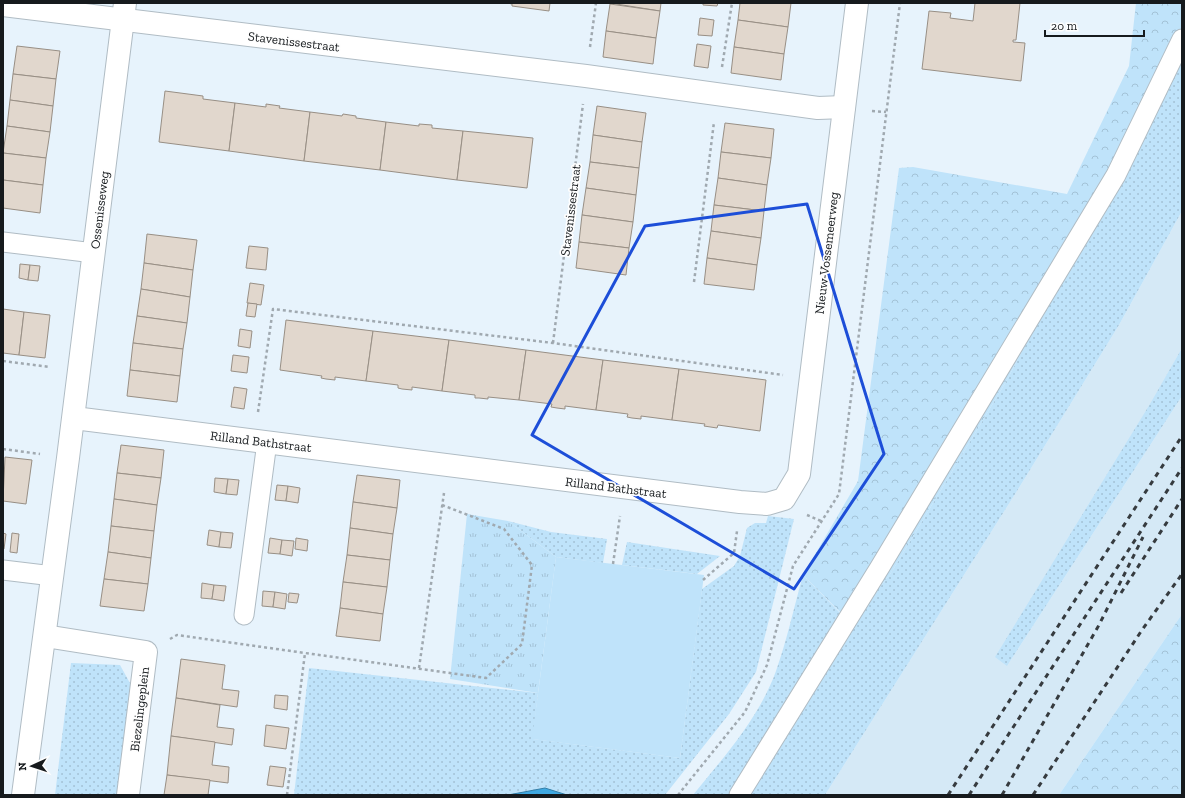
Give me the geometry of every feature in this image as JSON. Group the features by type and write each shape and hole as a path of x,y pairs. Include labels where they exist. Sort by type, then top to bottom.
{"street":[{"name":"Nieuw-Vossemeerweg","path":"784,499 799,474 857,3"},
{"name":"Stavenissestraat","path":"3,5 124,12 818,108 844,107"},
{"name":"Ossenisseweg","path":"74,418 124,12"},
{"name":"Rilland Bathstraat","path":"74,418 740,502 767,504 784,499"},
{"path":"23,795 74,418"},
{"name":"Biezelingeplein","path":"45,636 146,652 128,795"}],"lane":[{"path":"739,795 884,560 1116,175 1182,39"},
{"path":"3,242 94,253"},
{"path":"244,615 260,441"},
{"path":"3,570 53,576"}],"path":[{"name":"Stavenissestraat","path":"553,343 596,3"},
{"path":"694,282 718,94 732,3"},
{"path":"678,795 745,712 767,665 793,566 839,494 900,3"},
{"path":"260,441 273,309 553,343 811,379"},
{"path":"3,361 79,370"},
{"path":"3,449 68,458"},
{"path":"419,669 448,465"},
{"path":"613,564 624,488"},
{"path":"703,580 734,553 740,502"},
{"path":"146,652 177,635 486,678 522,644 532,565 504,529 442,505"},
{"path":"287,795 306,654"}],"highlighted area":[{"path":"807,204 884,454 794,589 532,435 645,226"}],"shaded area":[{"path":"1182,211 1182,348 1007,666 1182,396 1182,614 1059,795 825,795 1017,491 1119,325"}],"green space":[{"path":"1136,3 1182,3 1182,32 1132,139 1007,380 891,573 856,617 845,617 803,575 858,481 899,168 913,167 1067,194 1129,66"},
{"path":"1182,32 1182,211 1119,325 1017,491 825,795 693,795 740,736 769,688 784,647 803,575 844,617 856,617 891,573 1007,380 1132,139"},
{"path":"1182,348 1182,396 1007,666 995,657 1150,404"},
{"path":"467,514 508,521 556,557 538,693 450,679"},
{"path":"768,516 794,519 756,672 729,714 665,795 567,795 545,788 508,795 294,795 309,668 538,693 533,739 680,758 702,589 734,566 740,556 747,528 755,523 766,523"},
{"path":"508,521 551,532 607,539 603,563 556,557"},
{"path":"627,542 720,556 697,574 622,565"},
{"path":"556,557 704,575 680,758 532,739"},
{"path":"1182,614 1182,795 1059,795"},
{"path":"71,663 120,665 136,694 124,795 55,795"}],"water":[{"path":"545,788 567,795 508,795"}],"building":[{"path":"507,3 550,3 549,11 512,6 512,4"},
{"path":"610,3 661,3 660,11"},
{"path":"703,3 718,3 717,6 703,5"},
{"path":"740,3 791,3 788,27 738,20"},
{"path":"975,3 1020,3 1016,40 1013,40 1013,42 1025,43 1021,81 922,69 929,11 951,13 950,18 973,21"},
{"path":"610,4 660,11 656,38 606,31"},
{"path":"700,18 714,20 712,36 698,35"},
{"path":"738,20 788,27 784,54 734,47"},
{"path":"606,31 656,38 653,64 603,57"},
{"path":"697,44 711,46 708,68 694,66"},
{"path":"17,46 60,51 56,79 13,74"},
{"path":"734,47 784,54 781,80 731,73"},
{"path":"13,74 56,79 53,106 10,100"},
{"path":"165,91 203,96 203,99 235,103 229,151 159,142"},
{"path":"10,100 53,106 50,132 7,126"},
{"path":"235,103 266,107 266,104 280,106 279,108 310,112 304,161 229,151"},
{"path":"597,106 646,113 642,142 593,135"},
{"path":"310,112 342,116 343,114 356,116 356,118 386,122 380,170 304,161"},
{"path":"386,122 419,126 419,124 432,125 432,128 463,131 457,180 380,170"},
{"path":"725,123 774,129 771,158 721,152"},
{"path":"7,126 50,132 46,158 3,153"},
{"path":"463,131 533,138 527,188 457,180"},
{"path":"593,135 642,142 639,168 590,162"},
{"path":"721,152 771,158 767,185 718,178"},
{"path":"3,153 46,158 43,185 3,180"},
{"path":"590,162 639,168 636,195 586,188"},
{"path":"718,178 767,185 764,211 714,205"},
{"path":"3,180 43,185 40,213 3,208"},
{"path":"586,188 636,195 633,222 582,215"},
{"path":"714,205 764,211 761,238 711,231"},
{"path":"582,215 633,222 629,248 579,242"},
{"path":"711,231 761,238 757,265 707,258"},
{"path":"147,234 197,240 193,270 144,263"},
{"path":"579,242 629,248 626,275 576,268"},
{"path":"249,246 268,248 266,270 246,268"},
{"path":"707,258 757,265 754,290 704,284"},
{"path":"144,263 193,270 190,297 141,289"},
{"path":"20,264 30,265 28,280 19,278"},
{"path":"30,265 40,266 38,281 28,280"},
{"path":"250,283 264,285 261,305 247,303"},
{"path":"141,289 190,297 187,323 137,316"},
{"path":"248,303 257,304 255,317 246,316"},
{"path":"3,309 24,312 19,355 3,353"},
{"path":"24,312 50,315 45,358 19,355"},
{"path":"137,316 187,323 183,349 133,343"},
{"path":"286,320 373,331 366,381 335,377 335,380 326,379 321,378 322,376 280,370"},
{"path":"240,329 252,331 250,348 238,346"},
{"path":"373,331 449,340 442,391 412,387 412,390 402,389 398,388 398,385 366,381"},
{"path":"449,340 526,350 519,400 488,397 488,399 475,398 475,395 442,391"},
{"path":"133,343 183,349 180,376 130,370"},
{"path":"526,350 603,360 596,410 565,406 565,409 557,408 551,407 552,404 519,400"},
{"path":"233,355 249,357 247,373 231,371"},
{"path":"603,360 679,369 672,420 641,416 641,419 632,418 627,417 628,414 596,410"},
{"path":"679,369 766,380 760,431 718,425 717,428 704,426 705,424 672,420"},
{"path":"130,370 180,376 177,402 127,396"},
{"path":"234,387 247,389 244,409 231,407"},
{"path":"121,445 164,450 161,478 117,473"},
{"path":"5,457 32,460 26,504 3,501"},
{"path":"117,473 161,478 157,505 114,499"},
{"path":"357,475 400,480 397,508 353,502"},
{"path":"215,478 228,479 226,494 214,492"},
{"path":"228,479 239,480 237,495 226,494"},
{"path":"277,485 288,486 286,501 275,500"},
{"path":"288,486 300,488 298,503 286,501"},
{"path":"114,499 157,505 154,531 111,526"},
{"path":"353,502 397,508 393,534 350,528"},
{"path":"111,526 154,531 151,558 108,552"},
{"path":"350,528 393,534 390,560 347,555"},
{"path":"209,530 221,532 219,547 207,545"},
{"path":"221,532 233,533 231,548 219,547"},
{"path":"3,533 6,534 4,549 3,548"},
{"path":"12,533 19,534 17,553 10,552"},
{"path":"270,538 282,540 280,554 268,553"},
{"path":"296,538 308,540 307,551 295,549"},
{"path":"282,540 294,541 292,556 280,554"},
{"path":"108,552 151,558 148,584 104,579"},
{"path":"347,555 390,560 387,587 343,582"},
{"path":"104,579 148,584 144,611 100,606"},
{"path":"343,582 387,587 383,614 340,608"},
{"path":"202,583 214,585 212,599 201,598"},
{"path":"214,585 226,586 224,601 212,599"},
{"path":"263,591 275,592 273,607 262,606"},
{"path":"275,592 287,594 285,609 273,607"},
{"path":"289,593 299,594 297,603 288,602"},
{"path":"340,608 383,614 380,641 336,636"},
{"path":"181,659 225,665 222,689 239,691 237,707 176,698"},
{"path":"275,695 288,696 287,710 274,708"},
{"path":"176,698 220,705 217,727 234,729 232,745 171,736"},
{"path":"266,725 289,728 286,749 264,746"},
{"path":"171,736 215,742 212,765 229,767 228,783 167,775"},
{"path":"270,766 286,768 283,787 267,785"},
{"path":"167,775 210,780 208,795 164,795"}],"railway":[{"path":"948,795 1182,436"},
{"path":"969,795 1182,468"},
{"path":"1121,593 1182,499"},
{"path":"1002,795 1099,625 1143,537"},
{"path":"1033,795 1142,630 1182,574"}]}
